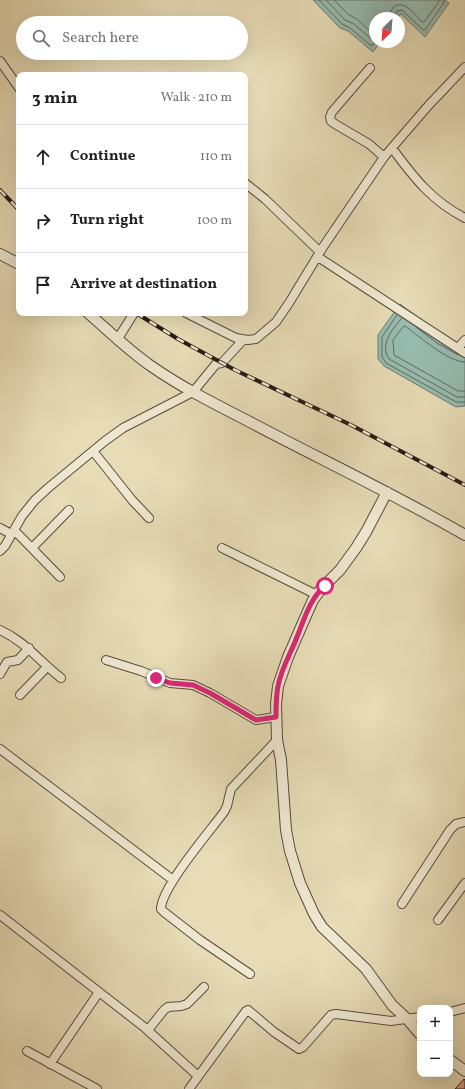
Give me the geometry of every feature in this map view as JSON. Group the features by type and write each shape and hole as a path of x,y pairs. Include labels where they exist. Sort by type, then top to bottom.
{"street":[{"path":"0,61 16,84"},
{"path":"192,316 243,340 256,339 276,322 319,254 384,157 428,106 465,67"},
{"path":"370,68 332,112 330,117 335,124 369,144 384,157"},
{"path":"392,148 411,174 425,189 449,210 465,218"},
{"path":"248,185 265,199 319,254 465,353"},
{"path":"0,254 16,262"},
{"path":"91,316 116,340 150,366 193,392 387,492 465,535"},
{"path":"116,340 132,316"},
{"path":"0,551 22,516 35,500 48,488 123,428 193,392 216,364 222,363 243,340"},
{"path":"458,348 465,340"},
{"path":"93,451 132,500 149,518"},
{"path":"387,492 366,532 349,559 321,589 305,618 278,686 276,704 277,740 281,760 286,830 290,851 300,883 314,914 322,927 366,969 392,1005 417,1030"},
{"path":"32,548 69,510"},
{"path":"0,528 13,532 32,548 60,577"},
{"path":"222,548 317,595"},
{"path":"0,630 11,635 29,648 47,667 61,678"},
{"path":"0,674 7,662 18,660 29,648"},
{"path":"106,660 141,671 170,683 193,685 210,693 256,720 276,717"},
{"path":"20,696 47,667"},
{"path":"250,974 200,940 160,909 160,904 173,880 224,812 231,789 277,740"},
{"path":"0,749 173,880"},
{"path":"402,904 450,830 456,824 465,822"},
{"path":"438,920 465,883"},
{"path":"0,915 148,1030 198,1076"},
{"path":"148,1030 164,1010 168,1007 187,1004 204,987"},
{"path":"50,1064 99,992"},
{"path":"453,1011 465,1008"},
{"path":"189,1089 248,1010 274,1032 299,1049 331,1015 336,1014 391,1021 417,1018"},
{"path":"27,1051 95,1089"},
{"path":"453,1062 465,1071"}],"water":[{"path":"313,0 445,0 449,3 425,37 405,18 405,12 369,12 369,48 376,48 373,52 348,31 340,28"},
{"path":"400,304 442,335 465,348 465,406 456,407 384,366 378,359 378,335"}],"building":[{"path":"464,1079 465,1089 455,1089"}],"railway":[{"path":"0,190 16,207"},
{"path":"141,316 178,339 235,370 351,425 465,485"}],"route":[{"path":"156,678 170,683 193,685 210,693 256,720 276,717 278,686 288,657 313,600 325,586"}]}
